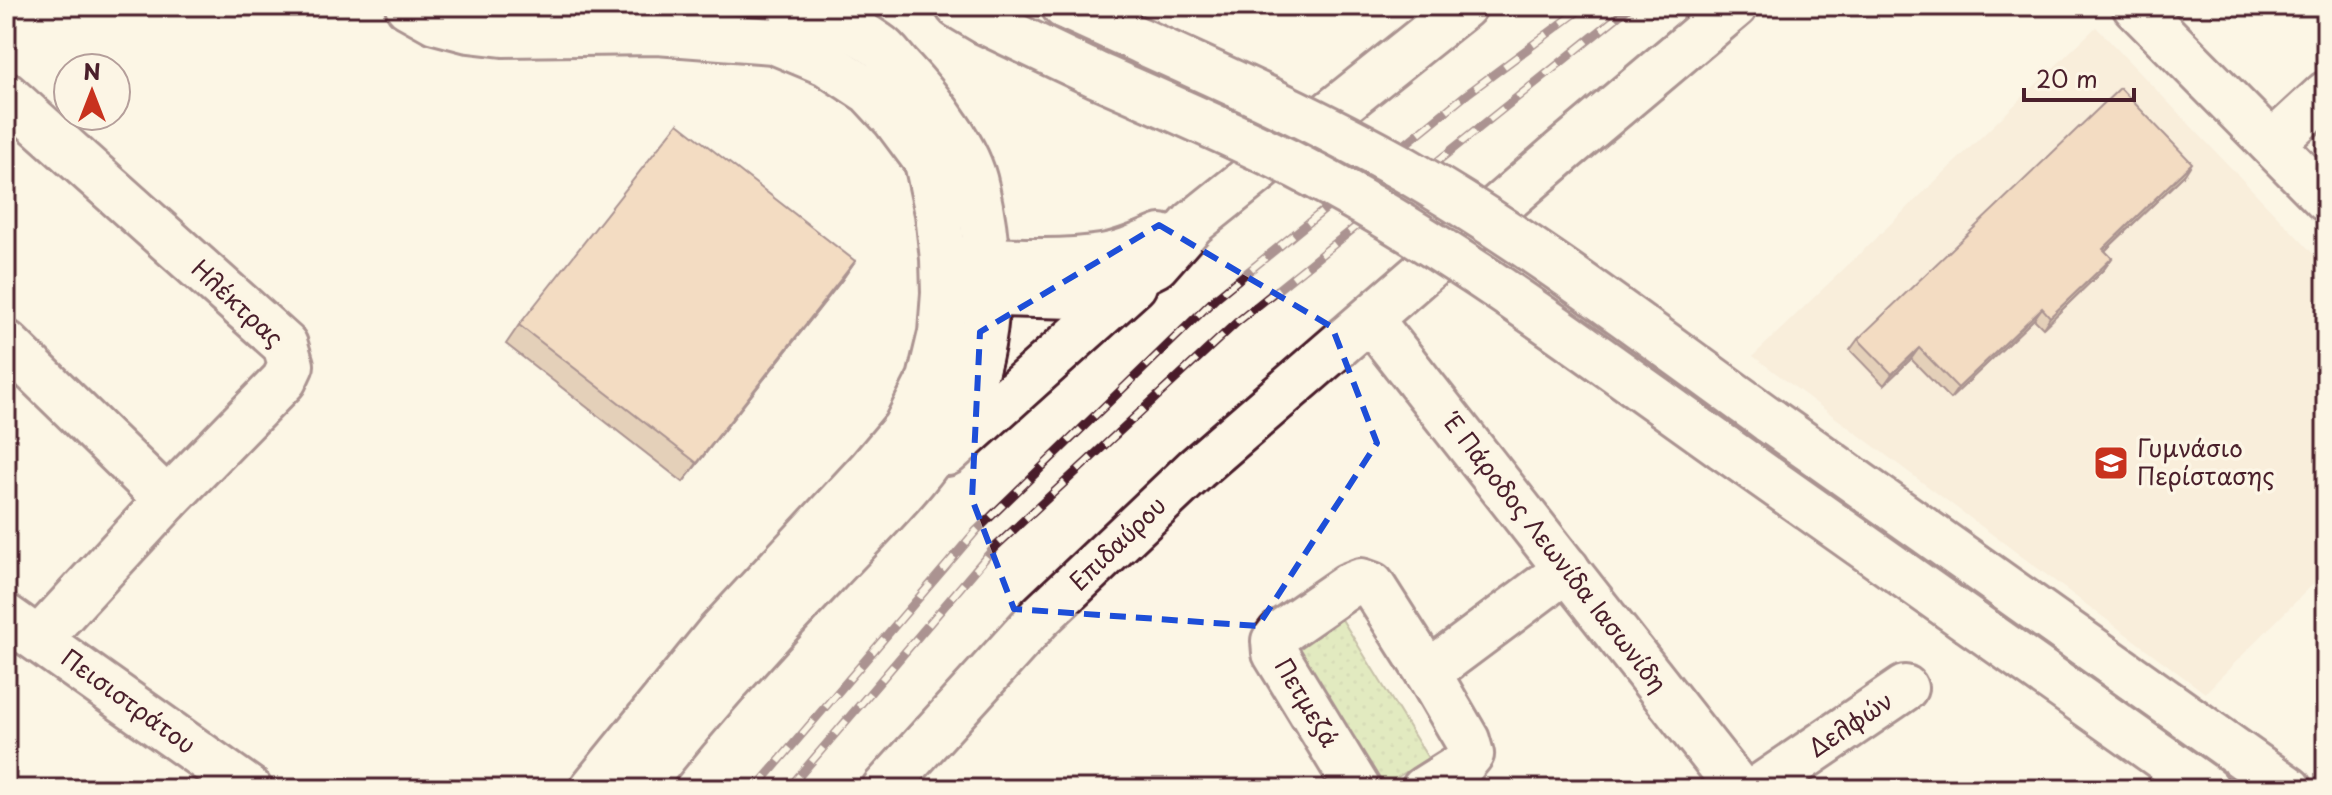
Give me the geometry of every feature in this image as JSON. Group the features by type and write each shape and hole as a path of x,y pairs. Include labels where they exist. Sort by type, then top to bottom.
{"street":[{"path":"408,6 435,21 469,30 503,34 657,32 773,41 826,63 870,92 927,162 938,213 984,328 978,364 962,407 937,448 898,497 745,661 638,789"},
{"path":"592,789 717,635 905,428 930,379 941,333 965,276 976,185 958,143 931,102 880,45 816,11 790,6"},
{"path":"958,6 985,22 1298,168 1379,213 1524,305 2207,789"},
{"path":"1064,6 1337,132 1486,219 2289,789"},
{"path":"898,497 1156,265 1193,223 1464,6"},
{"name":"Επιδαύρου","path":"884,789 1040,617 1196,469 1735,6"},
{"path":"2140,8 2326,199"},
{"path":"2273,143 2326,94"},
{"name":"Ηλέκτρας","path":"6,95 285,345 291,365 284,380 167,500 22,628"},
{"path":"965,276 1103,257 1132,250 1193,223"},
{"path":"965,276 1077,296 1113,287 1156,265"},
{"name":"Ε΄ Πάροδος Λεωνίδα Ιασωνίδη","path":"1370,319 1739,789"},
{"path":"6,343 167,500"},
{"path":"1428,673 1567,569"},
{"name":"Πετμεζά","path":"1358,789 1275,653 1274,641 1302,617 1348,586 1361,581 1372,585 1467,740 1471,754 1462,765 1424,789"},
{"name":"Πεισιστράτου","path":"22,628 249,789"},
{"name":"Δελφών","path":"1757,789 1905,688"}],"highlighted area":[{"path":"1159,225 1332,327 1377,443 1258,626 1014,609 972,499 980,332"}],"shaded area":[{"name":"Γυμνάσιο Περίστασης","path":"2096,27 2326,267 2326,571 2205,693 1753,356"}],"green space":[{"path":"1333,605 1428,758 1379,789 1259,653"}],"building":[{"path":"2120,88 2192,163 2103,249 2112,258 2050,317 2042,308 1958,388 1919,348 1892,374 1858,339"},
{"path":"678,123 855,261 697,463 519,325"}],"railway":[{"path":"755,789 976,531 1217,297 1467,94 1585,6"},
{"path":"788,789 994,548 1236,323 1631,6"}],"place":[{"name":"Γυμνάσιο Περίστασης","path":"2111,463"}]}
